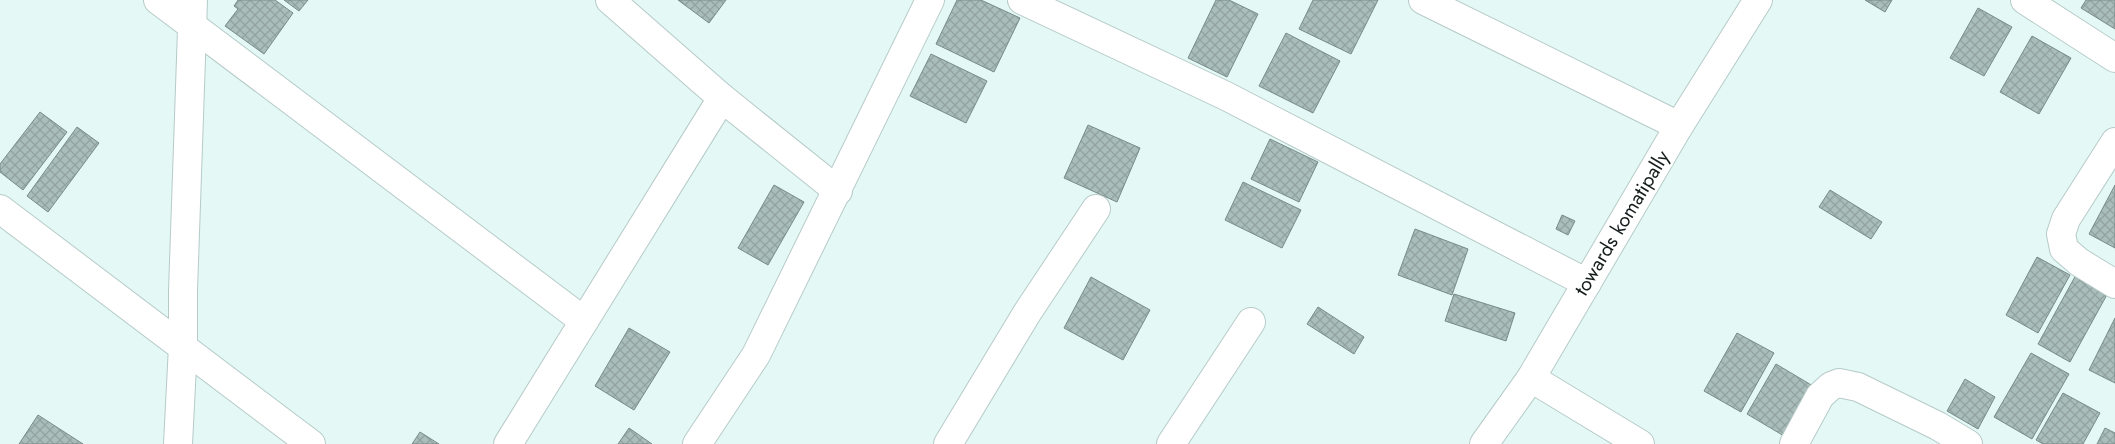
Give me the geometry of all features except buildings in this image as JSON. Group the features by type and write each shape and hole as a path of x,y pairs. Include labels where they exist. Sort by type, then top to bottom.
{"street":[{"path":"158,0 192,13 584,322"},
{"path":"610,0 722,98 838,191"},
{"path":"698,444 756,355 930,0"},
{"path":"1022,0 1226,96 1586,284"},
{"path":"1423,0 1679,126"},
{"name":"towards komatipally","path":"1484,444 1531,378 1679,126 1758,0"},
{"path":"2025,0 2115,58"},
{"path":"178,444 183,346 182,291 192,13"},
{"path":"508,444 722,98"},
{"path":"2115,142 2066,219 2061,234 2064,249 2080,262 2115,284"},
{"path":"0,209 311,444"},
{"path":"948,444 1027,313 1096,209"},
{"path":"1171,444 1251,322"},
{"path":"1531,378 1640,444"},
{"path":"1794,444 1820,396 1831,386 1839,383 1858,387 1938,426 1968,444"}]}
